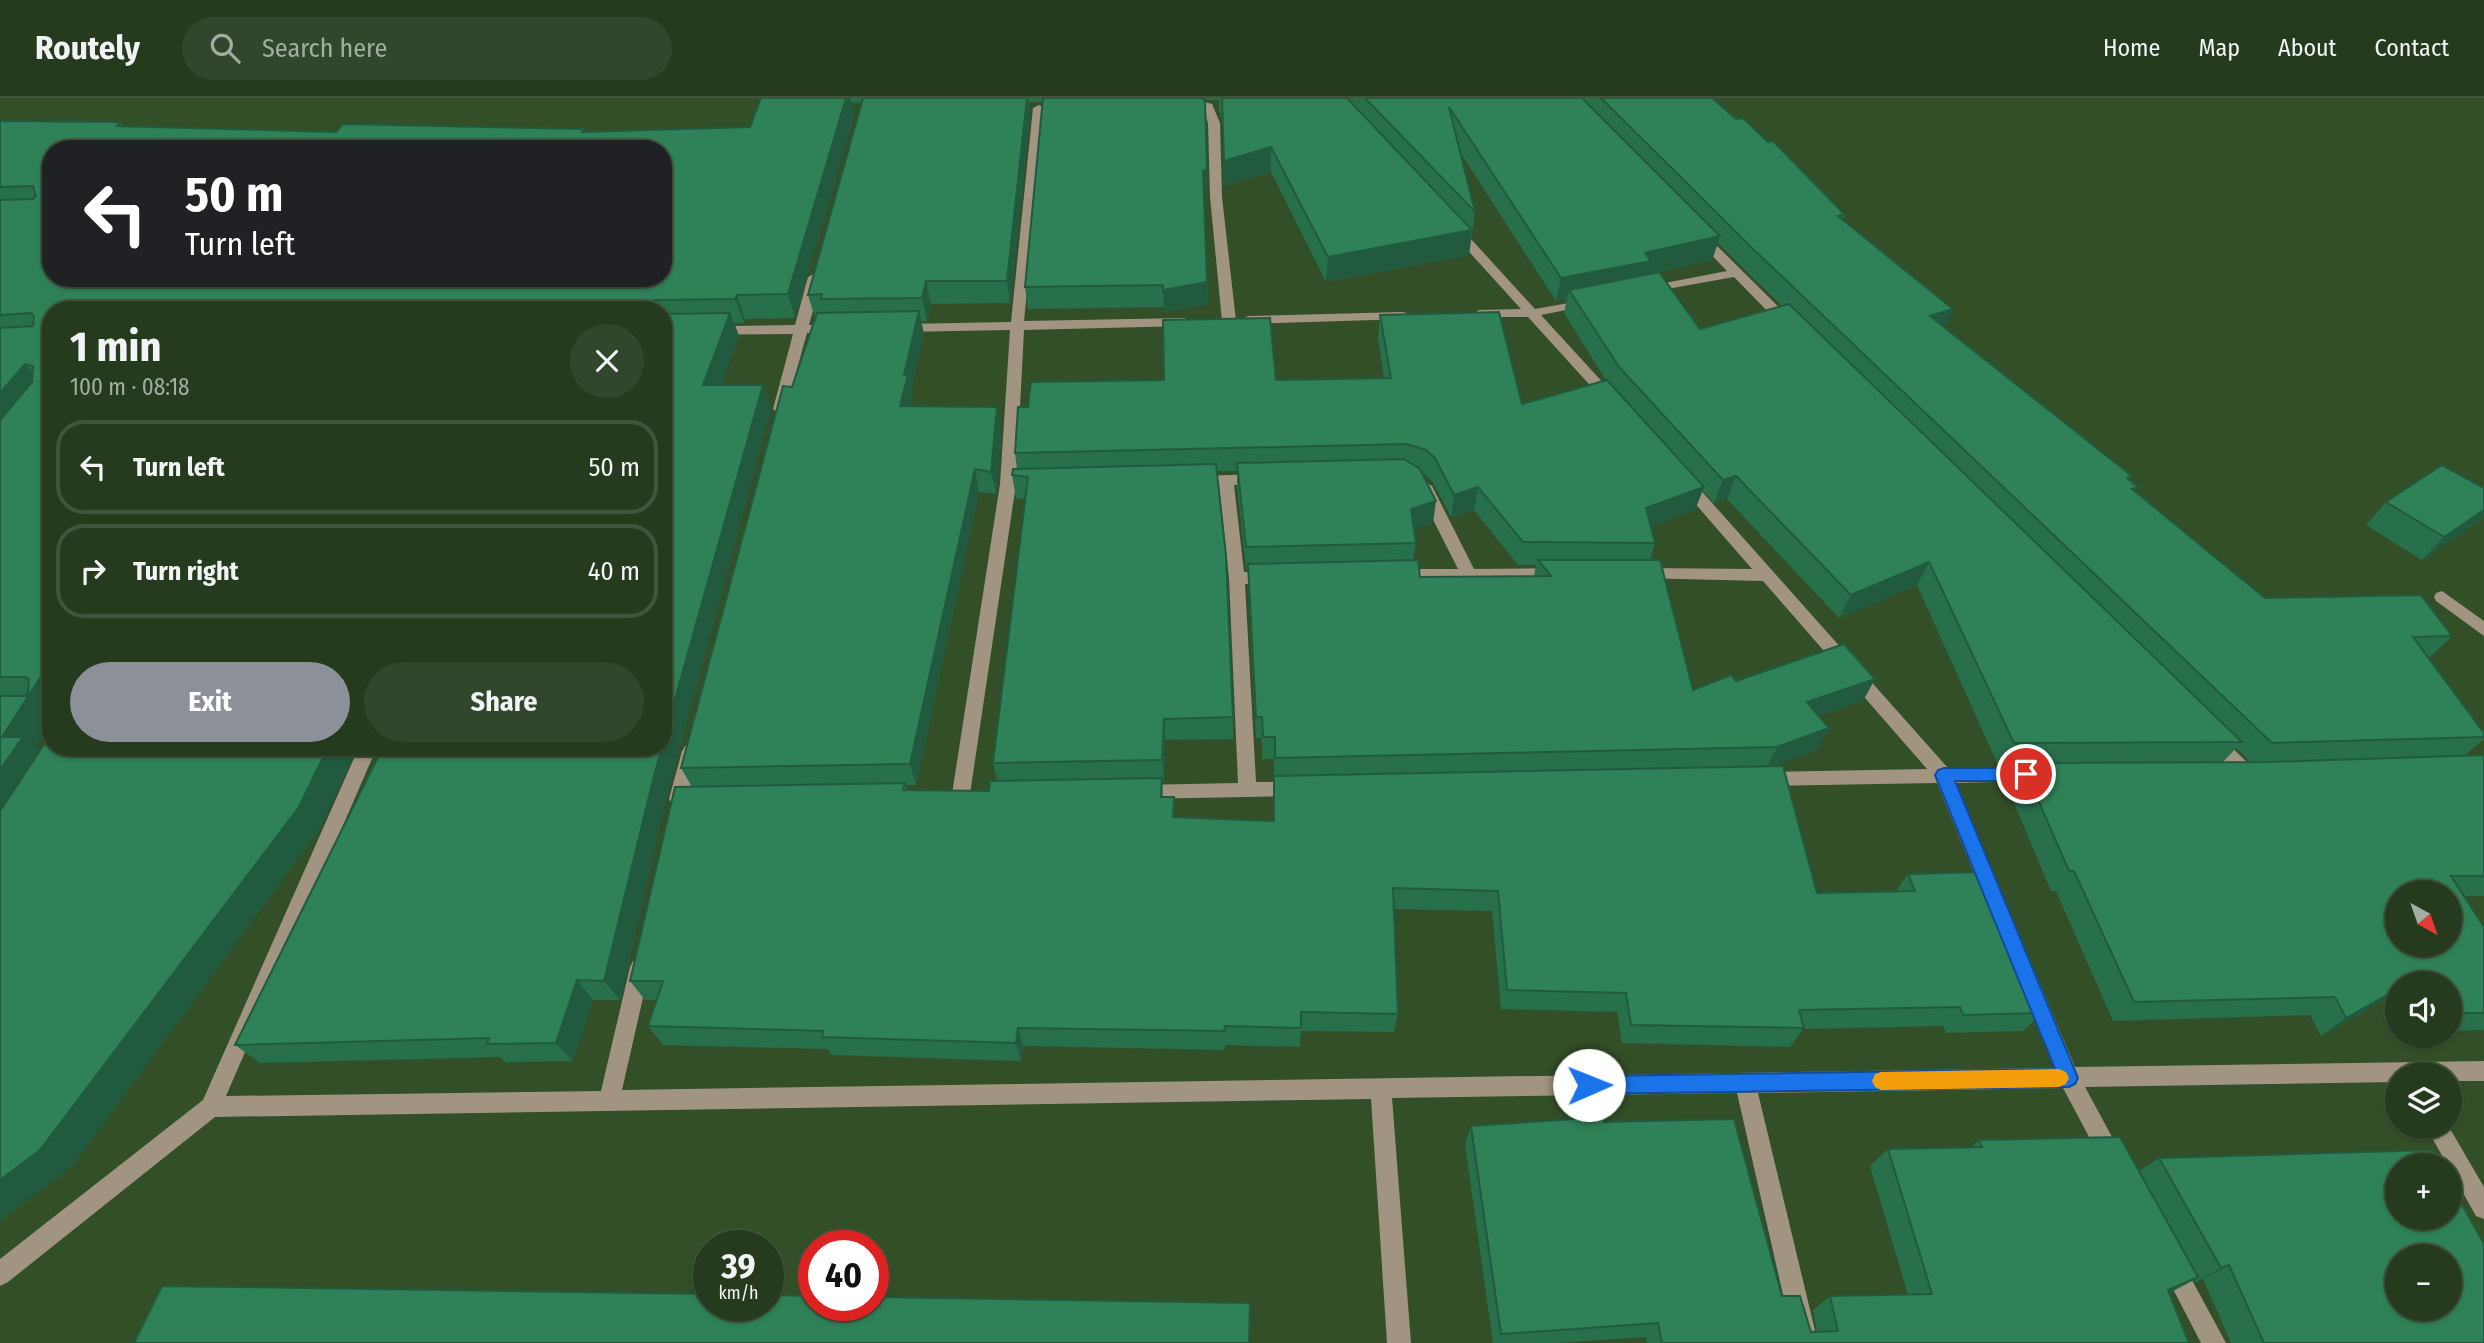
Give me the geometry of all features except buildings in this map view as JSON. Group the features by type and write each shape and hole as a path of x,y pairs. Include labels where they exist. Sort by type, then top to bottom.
{"street":[{"path":"1168,103 1193,102 1214,106 1215,321"},
{"path":"961,794 1015,484 1017,326 1038,108"},
{"path":"1443,217 1623,414"},
{"path":"1687,223 1796,331"},
{"path":"775,427 818,265"},
{"path":"1628,294 1736,273"},
{"path":"1464,315 1533,313 1601,299"},
{"path":"882,328 1422,316"},
{"path":"672,331 855,329"},
{"path":"1669,464 1944,775 2069,1078 2121,1173"},
{"path":"1410,477 1426,487 1468,573"},
{"path":"1185,481 1280,478"},
{"path":"1226,480 1237,578 1247,790"},
{"path":"1387,575 1577,574"},
{"path":"1632,574 1768,575"},
{"path":"1237,578 1292,577"},
{"path":"2442,597 2484,630"},
{"path":"2198,726 2254,773 2219,773"},
{"path":"695,733 677,805 701,798"},
{"path":"0,1274 211,1107 364,756"},
{"path":"1748,779 2054,774"},
{"path":"1124,792 1317,789"},
{"path":"609,1100 645,943"},
{"path":"2462,1072 2484,1071"},
{"path":"211,1107 2385,1074"},
{"path":"1745,1083 1806,1343"},
{"path":"1381,1088 1399,1343"},
{"path":"2444,1139 2484,1208"},
{"path":"2160,1245 2214,1343"}],"slow traffic":[{"path":"1881,1081 2059,1078"}],"route":[{"path":"1589,1085 2069,1078 1944,775 2026,774"}]}
